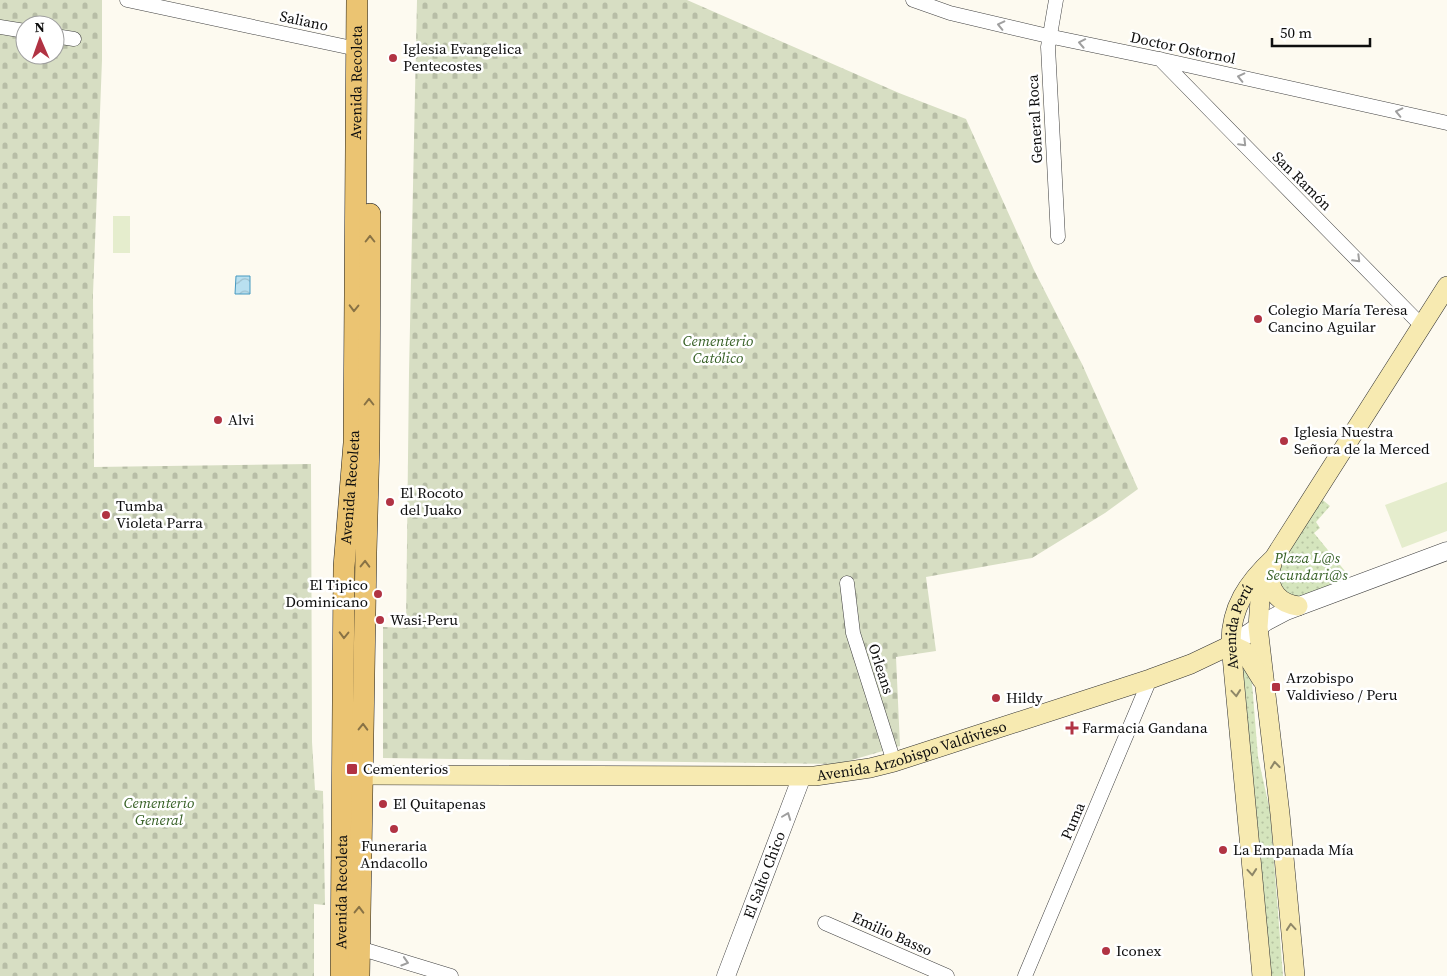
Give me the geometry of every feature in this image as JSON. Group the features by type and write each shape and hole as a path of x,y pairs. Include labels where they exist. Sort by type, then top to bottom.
{"main road":[{"name":"Avenida Recoleta","path":"357,0 354,443 345,545 359,976"},
{"name":"Avenida Recoleta","path":"341,976 366,552 369,443 370,0"},
{"path":"1298,606 1282,602 1276,596 1272,589 1272,565 1447,286"},
{"name":"Avenida Perú","path":"1272,565 1260,600 1258,627 1296,976"},
{"name":"Avenida Perú","path":"1262,976 1231,645 1232,621 1242,596 1258,572 1272,565"},
{"name":"Avenida Arzobispo Valdivieso","path":"352,775 802,776 856,771 894,762 1150,679 1191,664 1231,645"},
{"path":"1231,645 1241,649 1248,656 1266,688"}],"street":[{"name":"Saliano","path":"127,0 357,49"},
{"name":"Doctor Ostornol","path":"913,0 950,13 1048,36 1159,58 1447,123"},
{"name":"General Roca","path":"1056,0 1048,36 1048,47 1058,237"},
{"path":"0,27 15,29"},
{"path":"65,38 74,39"},
{"name":"San Ramón","path":"1159,58 1422,326"},
{"name":"Avenida Arzobispo Valdivieso","path":"1231,645 1276,616 1298,606 1447,551"},
{"name":"Orleans","path":"847,583 853,633 894,762"},
{"name":"Puma","path":"1025,976 1150,679"},
{"name":"El Salto Chico","path":"726,976 802,776"},
{"name":"Emilio Basso","path":"825,922 947,976"},
{"path":"359,948 451,976"}],"green space":[{"name":"Cementerio General","path":"0,0 102,0 102,60 93,294 94,467 311,464 312,742 315,790 323,791 325,905 314,904 314,976 0,976"},
{"name":"Cementerio Católico","path":"417,0 687,0 899,93 966,119 1034,270 1082,364 1138,489 1105,513 1032,558 926,577 936,651 896,657 900,746 838,764 383,758 383,627 406,628"},
{"path":"113,216 130,216 130,253 113,253"},
{"path":"1447,482 1447,531 1402,548 1385,505"},
{"name":"Plaza L@s Secundari@s","path":"1318,496 1330,506 1316,522 1320,528 1314,533 1349,576 1300,600 1283,593 1273,576"},
{"path":"1236,657 1242,662 1252,683 1258,757 1270,811 1283,976 1265,976"}],"water":[{"path":"236,276 250,276 250,294 235,294"}],"place":[{"name":"Iglesia Evangelica Pentecostes","path":"393,58"},
{"name":"Colegio María Teresa Cancino Aguilar","path":"1258,319"},
{"name":"Alvi","path":"218,420"},
{"name":"Iglesia Nuestra Señora de la Merced","path":"1284,441"},
{"name":"El Rocoto del Juako","path":"390,502"},
{"name":"Tumba Violeta Parra","path":"106,515"},
{"name":"El Tipico Dominicano","path":"378,594"},
{"name":"Wasi-Peru","path":"380,620"},
{"name":"Arzobispo Valdivieso / Peru","path":"1276,687"},
{"name":"Hildy","path":"996,698"},
{"name":"Farmacia Gandana","path":"1072,728"},
{"name":"Cementerios","path":"352,769"},
{"name":"El Quitapenas","path":"383,804"},
{"name":"Funeraria Andacollo","path":"394,829"},
{"name":"La Empanada Mía","path":"1223,850"},
{"name":"Iconex","path":"1106,951"}]}
